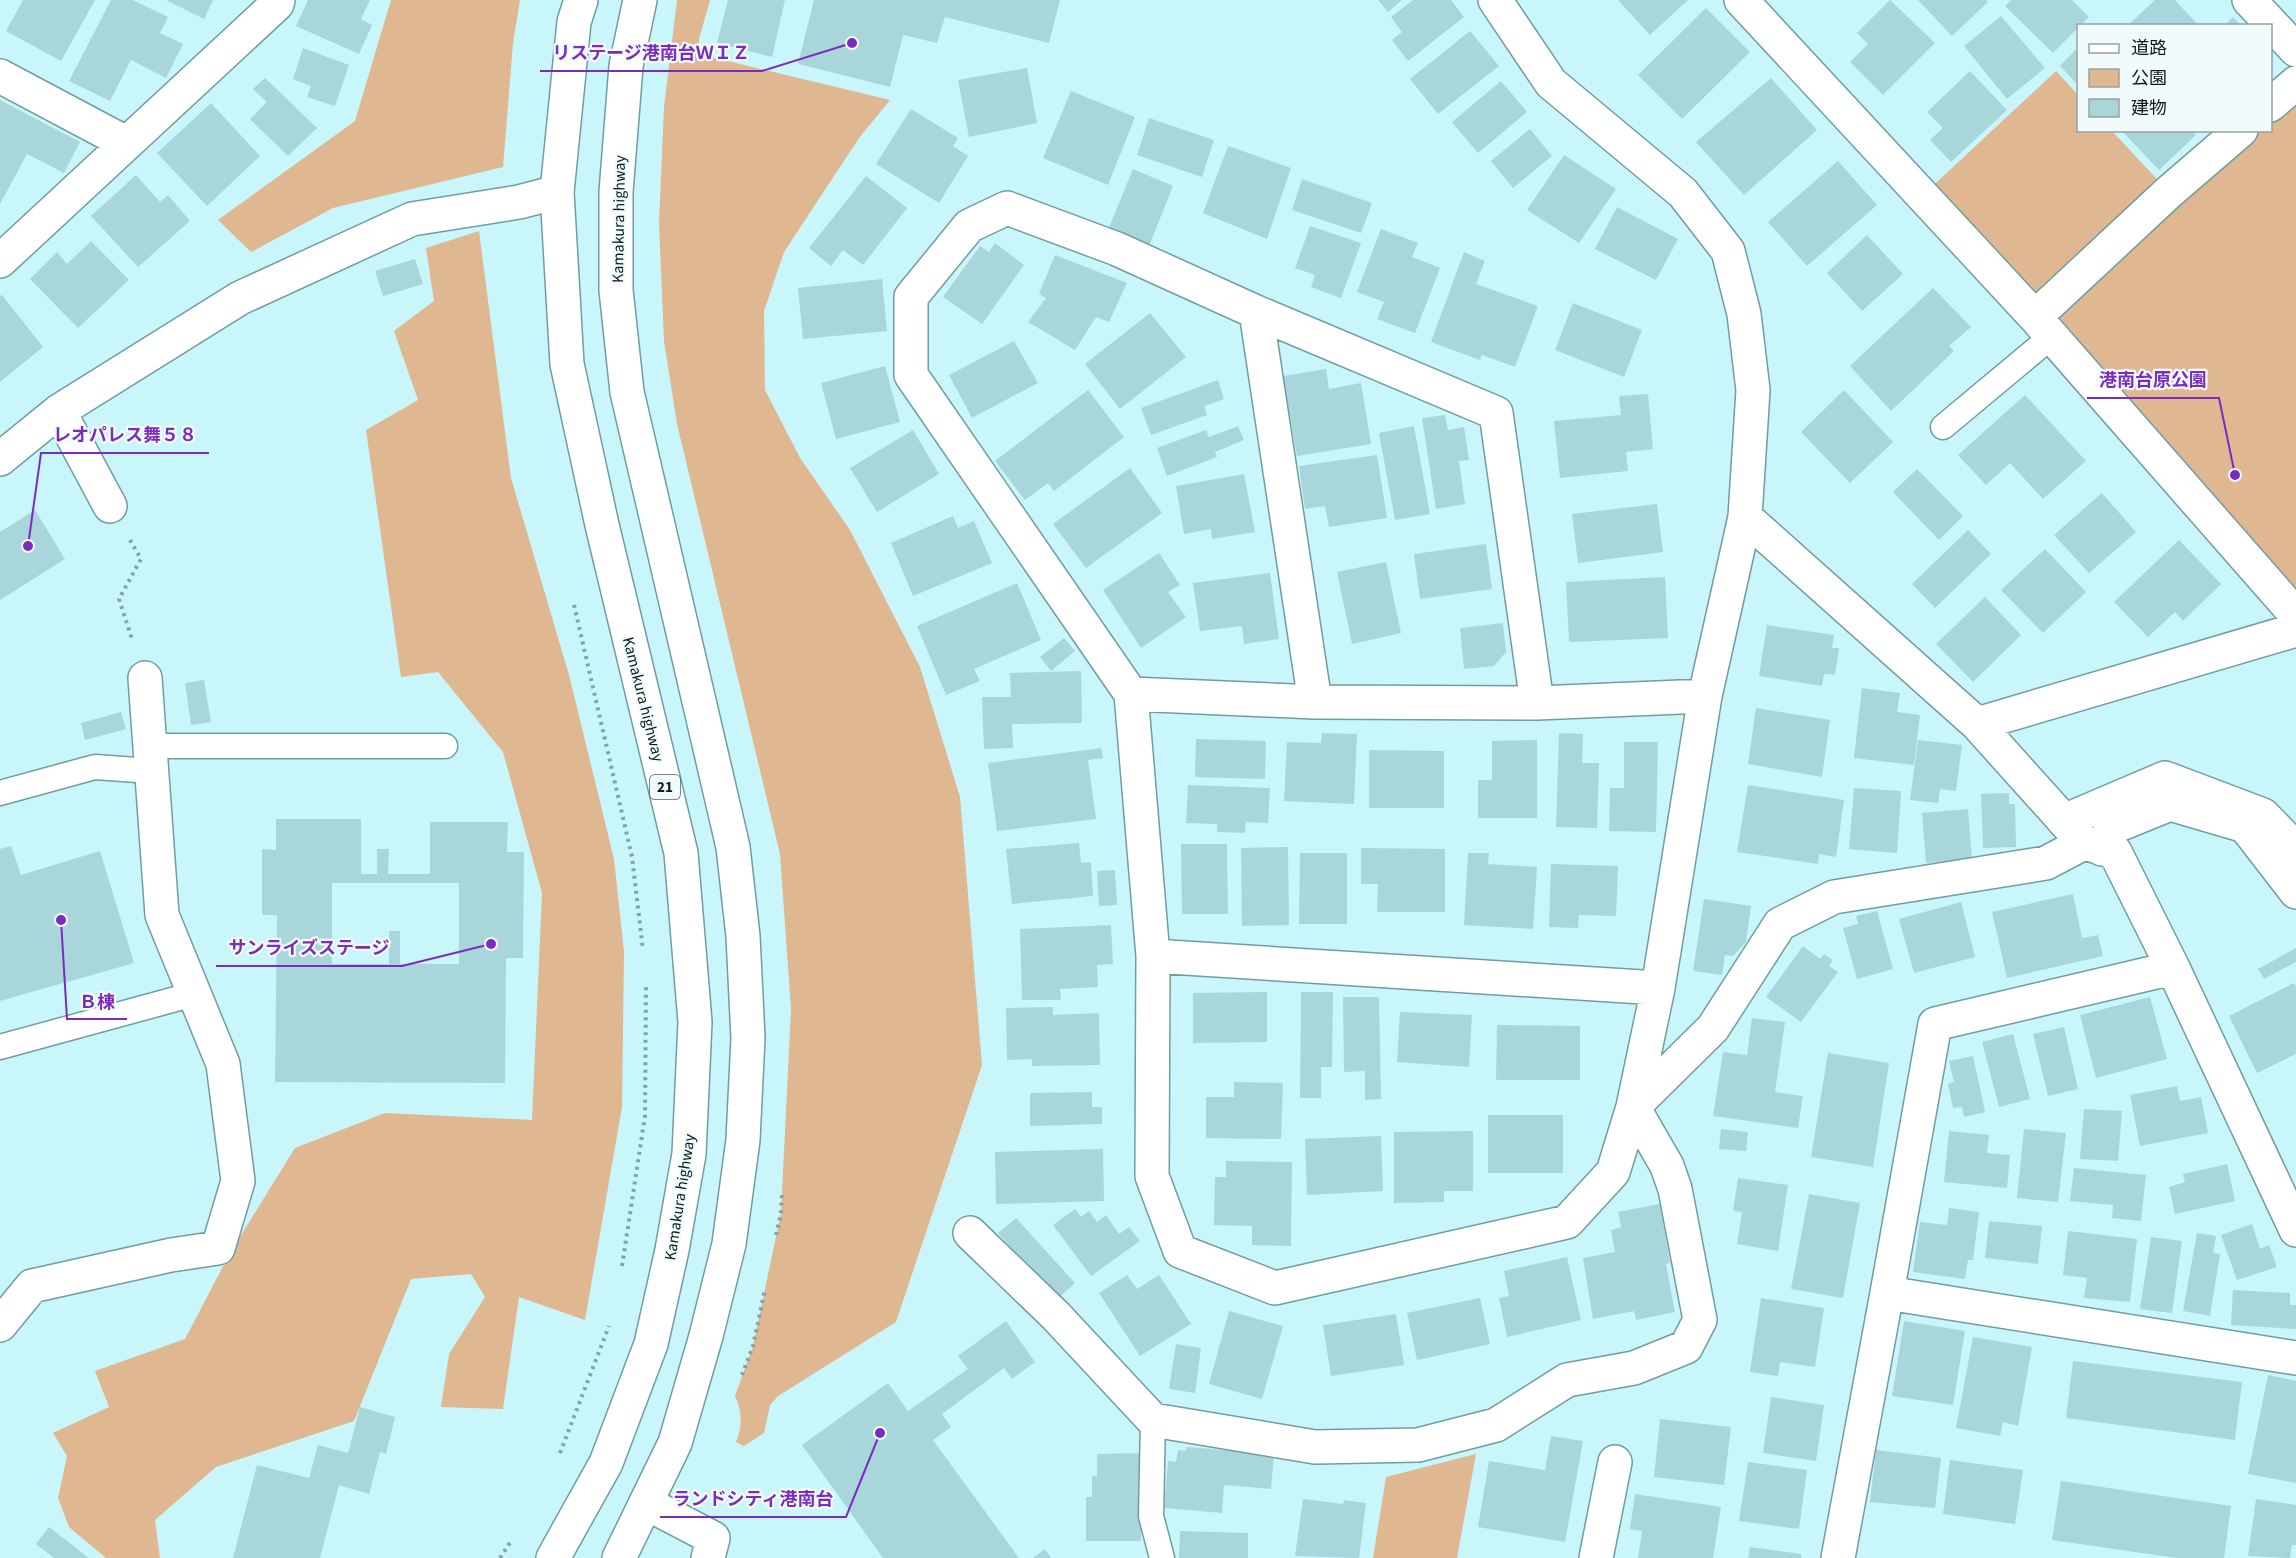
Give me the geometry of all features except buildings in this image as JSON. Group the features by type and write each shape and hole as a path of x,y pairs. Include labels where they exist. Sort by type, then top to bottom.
{"street":[{"path":"0,261 277,4 278,0"},
{"name":"Kamakura highway","path":"553,1558 606,1463 651,1344 672,1250 689,1154 695,1022 681,853 602,525 567,363 557,192 574,22 581,0"},
{"name":"Kamakura highway","path":"619,1558 675,1443 706,1336 729,1244 743,1140 748,1038 743,936 734,847 627,392 616,290 616,192 626,66 640,0"},
{"path":"1495,0 1551,83 1683,193 1728,251 1744,314 1753,390 1745,517 1705,696 1658,988 1633,1107 1613,1172 1567,1222 1275,1288 1180,1251 1152,1176 1153,956 1131,694 911,375 911,297 969,226 1007,208 1117,249 1256,312 1497,412 1537,703"},
{"path":"1741,0 2044,326 2296,615"},
{"path":"2249,0 2272,24"},
{"path":"2272,24 2296,50"},
{"path":"0,76 126,143"},
{"path":"2272,104 2296,83"},
{"path":"2044,326 2169,192 2239,132"},
{"path":"0,459 59,411 240,298 412,219 519,202 557,192"},
{"path":"1256,312 1315,702"},
{"path":"59,411 110,506"},
{"path":"1745,517 1977,724 2083,837 2115,852 2173,968 2296,1230"},
{"path":"1977,724 2296,630"},
{"path":"5,1309 32,1286 171,1255 218,1248 238,1181 223,1064 162,915 145,678"},
{"path":"1131,694 1315,702 1537,703 1705,696"},
{"path":"1633,1107 1713,1028 1780,924 1834,897 2046,863 2165,778 2263,815 2296,849"},
{"path":"2083,837 2170,804 2246,826 2296,892"},
{"path":"1153,956 1658,988"},
{"path":"1843,1557 1935,1024 2173,968"},
{"path":"970,1233 1056,1316 1154,1420 1315,1447 1418,1444 1497,1425 1567,1380 1634,1368 1686,1347 1700,1320 1675,1189 1667,1166 1633,1107"},
{"path":"1887,1293 2296,1358"},
{"path":"1596,1558 1615,1462"},
{"path":"646,1503 713,1538 708,1558"}],"lane":[{"path":"1942,427 2044,326"},
{"path":"0,793 96,767 150,759 445,746"},
{"path":"0,1047 194,994"},
{"path":"1154,1420 1151,1516 1162,1558"}],"path":[{"path":"110,506 141,559 119,599 145,678"},
{"path":"573,599 633,858 644,958"},
{"path":"620,1275 645,1116 646,981"},
{"path":"555,1464 611,1320"},
{"path":"500,1558 512,1540"}],"green space":[{"path":"391,0 520,0 513,43 503,167 333,208 251,252 218,220 355,121"},
{"path":"677,0 710,0 699,39 698,54 890,100 859,138 784,252 764,311 765,390 800,458 850,530 920,667 960,797 982,1065 896,1322 778,1396 770,1405 764,1433 744,1446 736,1442 741,1419 735,1396 753,1346 781,1213 791,1009 780,854 677,424 664,341 659,223 664,107"},
{"path":"2056,71 2077,94 2077,132 2113,132 2169,192 2240,132 2272,132 2272,104 2296,83 2296,615 1922,196"},
{"path":"479,231 511,478 569,675 614,859 624,952 622,1107 585,1320 519,1297 503,1409 441,1407 449,1354 485,1297 471,1274 411,1279 354,1421 216,1467 155,1520 160,1558 106,1558 69,1527 58,1498 67,1456 53,1433 109,1407 95,1371 185,1339 230,1253 295,1148 385,1113 532,1120 542,893 503,752 438,672 401,677 366,430 418,400 394,331 434,301 426,248"},
{"path":"1476,1454 1457,1558 1373,1558 1386,1477"}],"place":[{"name":"リステージ港南台ＷＩＺ","path":"852,43"},
{"name":"港南台原公園","path":"2235,475"},
{"name":"レオパレス舞５８","path":"28,546"},
{"name":"Ｂ棟","path":"61,920"},
{"name":"サンライズステージ","path":"491,944"},
{"name":"ランドシティ港南台","path":"880,1433"}]}
